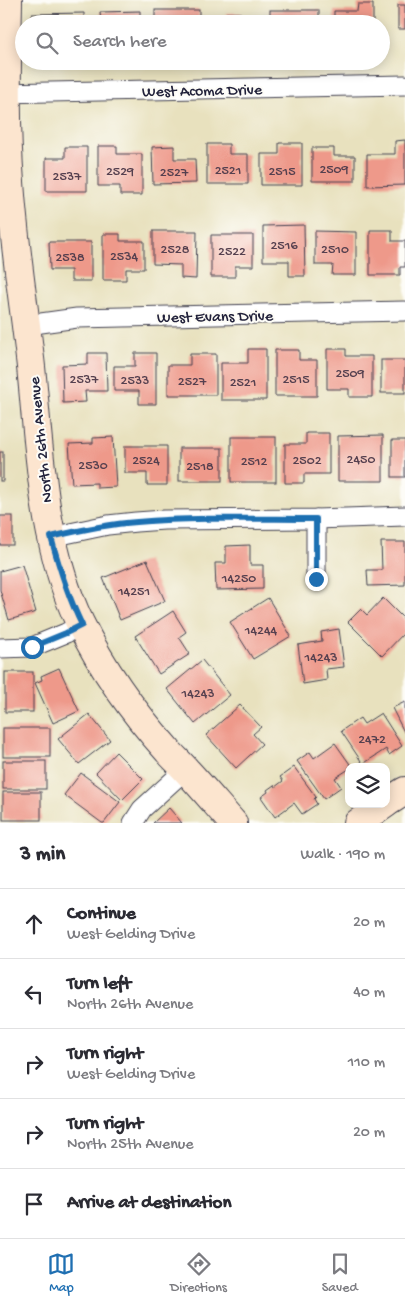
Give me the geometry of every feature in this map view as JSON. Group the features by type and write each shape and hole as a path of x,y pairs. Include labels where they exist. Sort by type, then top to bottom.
{"street":[{"name":"North 26th Avenue","path":"8,0 4,93 10,182 44,497 51,537 70,599 107,671 129,705 233,823"},
{"name":"West Acoma Drive","path":"4,93 405,85"},
{"name":"West Evans Drive","path":"25,327 77,318 405,311"},
{"path":"51,537 108,525 164,520 316,519 405,516"},
{"path":"316,519 316,579"},
{"path":"0,648 32,647 82,625"},
{"path":"133,823 142,809 186,769"},
{"path":"390,801 405,791"},
{"path":"358,823 379,808"}],"building":[{"path":"358,4 373,4 373,15 334,15 334,11 357,11"},
{"path":"398,5 405,5 405,29 398,29"},
{"path":"155,10 199,10 199,15 155,15"},
{"path":"270,10 319,10 319,15 270,15"},
{"path":"140,11 140,15 100,15 100,12"},
{"path":"84,13 84,15 32,15"},
{"path":"226,13 241,13 241,15 226,15"},
{"path":"405,140 405,185 367,186 367,154 395,154 395,141"},
{"path":"279,143 302,143 302,185 261,185 261,154 279,154"},
{"path":"207,144 229,144 229,154 248,154 248,184 207,184"},
{"path":"98,146 117,146 117,154 142,154 142,195 120,195 120,186 98,186"},
{"path":"174,146 174,159 195,159 196,183 153,184 152,147"},
{"path":"65,147 87,147 87,191 46,191 46,158 65,158"},
{"path":"312,148 334,148 334,156 355,156 355,181 312,181"},
{"path":"304,225 305,276 289,276 289,261 263,261 263,226"},
{"path":"370,230 392,230 392,241 405,241 405,267 400,267 400,275 370,275"},
{"path":"153,231 197,231 196,279 181,278 181,265 153,264"},
{"path":"315,231 356,232 356,275 332,275 333,265 315,265"},
{"path":"103,234 120,234 120,241 144,241 144,269 126,269 126,280 103,280"},
{"path":"211,235 253,235 253,266 235,266 235,277 211,277"},
{"path":"49,242 91,242 91,281 71,281 71,270 50,270"},
{"path":"248,349 266,349 266,400 221,400 221,363 248,363"},
{"path":"327,349 346,349 346,356 372,356 372,397 349,397 349,389 327,389"},
{"path":"275,350 299,350 299,360 317,360 317,396 275,396"},
{"path":"88,353 106,353 107,391 85,391 86,402 63,403 62,365 88,364"},
{"path":"135,353 156,353 156,404 139,404 139,391 114,391 114,366 135,366"},
{"path":"190,354 216,354 216,395 168,395 168,365 190,365"},
{"path":"381,360 405,360 405,393 381,393"},
{"path":"306,433 329,433 329,474 304,474 304,483 285,483 285,444 306,444"},
{"path":"383,435 383,481 338,481 338,436"},
{"path":"113,437 116,487 97,488 97,483 72,484 69,444 93,443 93,438"},
{"path":"231,437 276,437 276,482 231,482"},
{"path":"392,440 405,440 405,477 392,477"},
{"path":"125,446 167,446 167,485 147,485 147,473 125,473"},
{"path":"179,448 222,448 222,481 179,481"},
{"path":"0,452 3,452 3,481 0,481"},
{"path":"0,516 13,516 13,545 0,545"},
{"path":"381,542 405,542 405,585 368,586 367,570 382,570"},
{"path":"250,545 250,565 263,565 263,589 216,590 215,563 226,563 226,546"},
{"path":"147,560 165,601 120,620 103,578"},
{"path":"22,565 36,612 9,620 0,590 0,571"},
{"path":"268,598 291,636 253,659 230,622"},
{"path":"383,598 405,620 405,632 382,656 348,622 361,609 367,615"},
{"path":"173,611 186,632 179,637 190,654 159,674 135,636"},
{"path":"339,629 344,667 326,669 327,680 303,684 298,645 322,641 321,632"},
{"path":"202,660 230,695 195,724 167,689"},
{"path":"59,668 79,711 53,723 35,683 42,680 41,676"},
{"path":"5,672 33,672 33,712 5,712"},
{"path":"405,702 405,734 392,708"},
{"path":"240,705 261,727 253,734 262,744 236,768 206,735"},
{"path":"381,713 402,746 389,755 386,749 362,763 341,731 360,718 364,724"},
{"path":"89,714 110,740 79,764 58,739"},
{"path":"3,728 50,728 50,757 3,757"},
{"path":"335,743 349,763 345,763 345,772 335,778 341,787 324,799 297,761 310,752 314,758"},
{"path":"116,752 143,779 122,800 96,773"},
{"path":"3,761 46,761 46,789 3,789"},
{"path":"294,767 316,797 314,799 317,804 302,814 294,803 275,817 261,797 268,792 267,790 283,781 280,777"},
{"path":"81,773 120,802 104,823 64,795"},
{"path":"3,792 41,792 41,820 3,820"},
{"path":"169,808 182,823 153,823"}],"route":[{"path":"32,647 82,625 73,608 51,537 76,531 108,525 164,520 316,519 316,579"}]}
